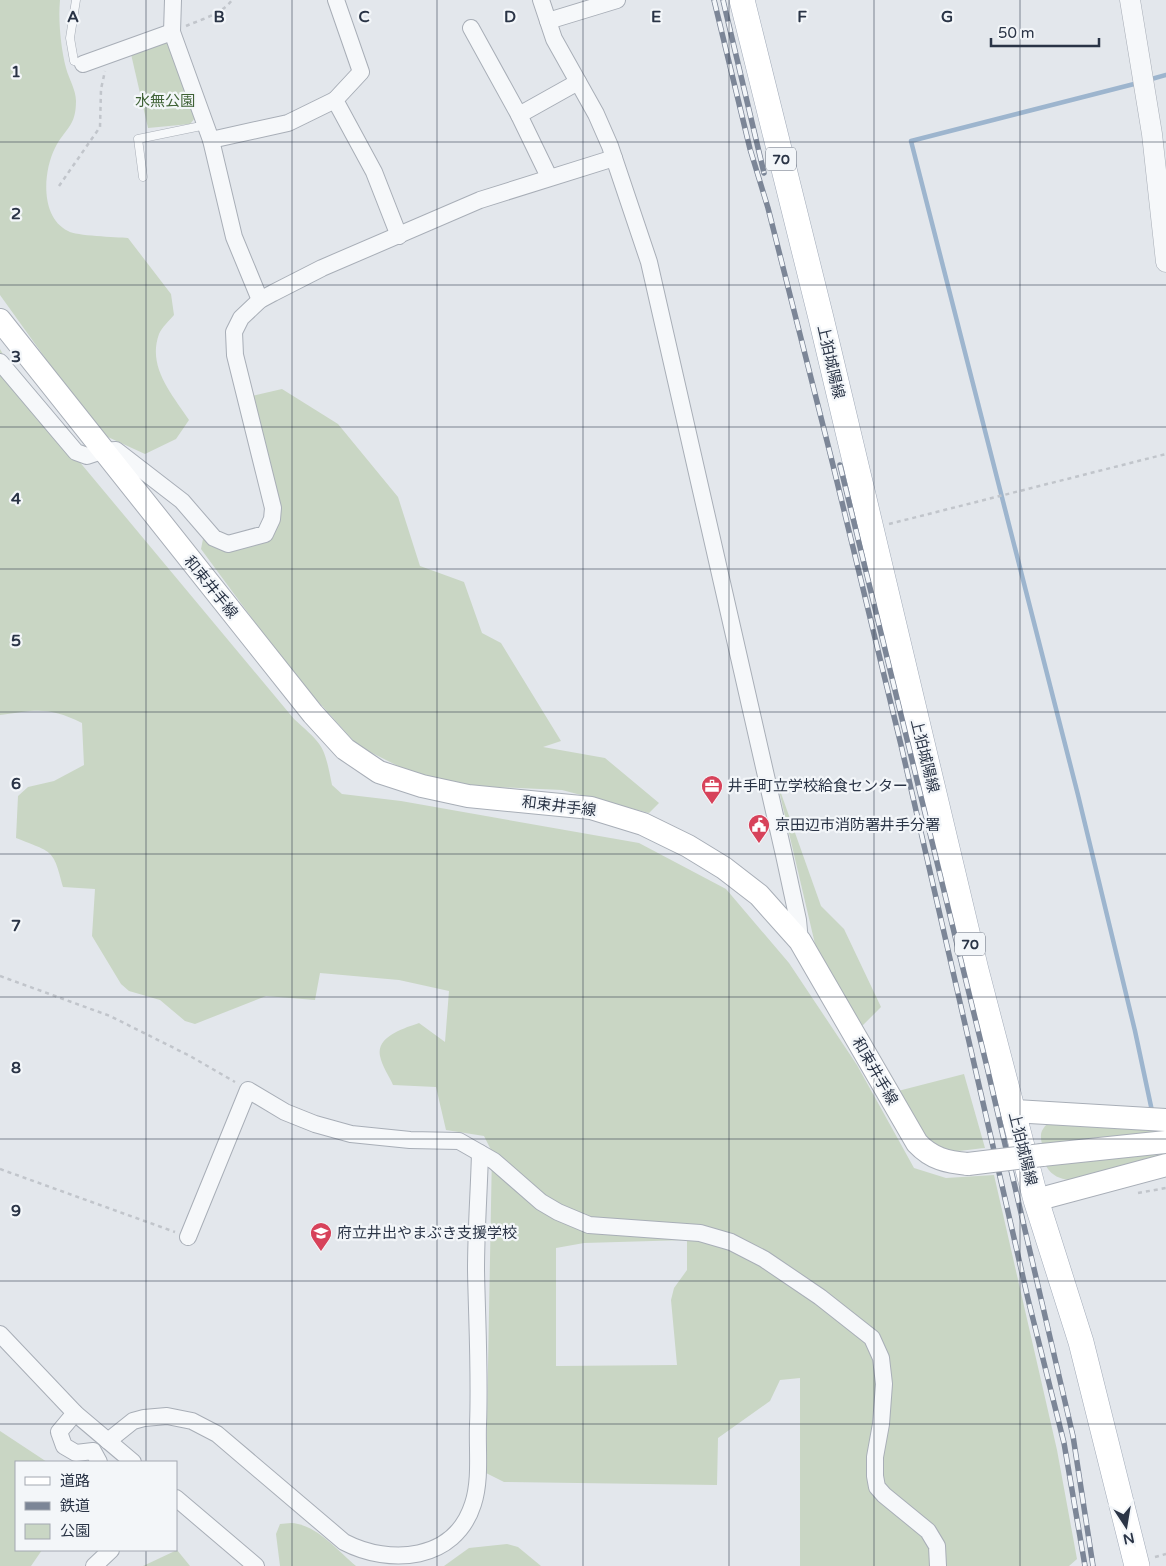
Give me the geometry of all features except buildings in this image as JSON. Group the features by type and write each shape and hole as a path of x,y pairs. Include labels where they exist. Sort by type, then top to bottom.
{"main road":[{"name":"上狛城陽線","path":"742,0 821,318 976,970 1036,1200 1081,1342 1137,1566"},
{"name":"和束井手線","path":"0,320 313,714 345,749 379,772 422,786 468,796 591,808 643,824 688,846 724,868 759,895 800,941 916,1143 926,1154 944,1162 968,1164 1166,1142"},
{"path":"1014,1111 1166,1120"},
{"path":"1036,1200 1166,1166"}],"street":[{"path":"173,0 172,32 209,133 234,238 260,300"},
{"path":"209,133 288,123 335,100 360,72 336,0"},
{"path":"541,0 554,39 596,114 614,158 649,262 782,846 798,920 800,941"},
{"path":"548,21 617,0"},
{"path":"1130,0 1152,134 1166,262"},
{"path":"471,28 549,177"},
{"path":"83,64 172,32"},
{"path":"518,115 578,82"},
{"path":"335,100 374,172 399,236"},
{"path":"0,362 76,452 87,456 102,450 116,450 182,501 214,538 228,544 265,534 272,519 273,508 235,355 234,332 241,318 260,300 322,268 480,200 614,158"},
{"path":"188,1237 248,1090 285,1112 315,1124 351,1134 410,1140 459,1141 494,1161 540,1202 589,1225 700,1233 731,1242 764,1260 820,1297 872,1338 881,1358 884,1384 881,1424 875,1456 877,1487 928,1531 937,1546 938,1566"},
{"path":"108,1441 133,1421 144,1418 167,1416 192,1421 217,1434 344,1542 364,1554 386,1560 409,1560 433,1552 444,1545 454,1537 469,1516 476,1491 479,1391 476,1268 480,1152"},
{"path":"0,1334 75,1413 132,1461"},
{"path":"75,1413 59,1432 64,1446 76,1453 93,1452 98,1461"},
{"path":"178,1500 256,1566"},
{"path":"94,1566 110,1551"}],"lane":[{"path":"76,0 70,38 74,61 83,64"},
{"path":"142,177 138,139 209,133"}],"path":[{"path":"172,32 213,14 227,6 232,0"},
{"path":"59,186 100,127 101,89 108,55"},
{"path":"870,528 1010,495 1166,454"},
{"path":"0,976 110,1016 190,1056 248,1090"},
{"path":"0,1168 188,1237"}],"green space":[{"path":"0,0 60,0 63,52 66,68 75,93 76,110 72,122 55,148 48,169 46,193 52,216 59,224 72,233 128,238 171,294 174,315 159,334 156,358 163,380 189,420 176,439 145,454 99,433 0,295"},
{"name":"水無公園","path":"168,41 195,118 190,124 148,128 131,54"},
{"path":"0,349 28,400 294,719 317,741 327,762 332,785 342,794 401,801 639,843 726,889 789,963 857,1065 914,1168 946,1178 994,1175 1057,1450 1077,1559 1069,1566 800,1566 800,1378 780,1380 770,1401 718,1438 717,1485 504,1482 486,1473 492,1152 484,1136 446,1130 436,1087 393,1085 380,1056 382,1043 387,1038 399,1030 419,1023 445,1042 449,991 399,980 320,973 315,1000 266,996 195,1024 185,1021 160,1000 129,991 121,984 92,936 95,889 63,887 57,865 50,854 38,846 16,838 18,796 28,787 54,781 84,765 82,723 60,714 42,711 0,715","holes":["687,1240 687,1270 674,1288 671,1300 677,1365 556,1366 556,1248 584,1243"]},
{"path":"282,389 338,424 398,497 420,566 464,582 482,633 501,643 561,741 543,747 605,758 659,803 649,813 562,790 472,786 414,774 358,746 290,670 201,549 203,539 216,547 247,547 267,539 276,526 280,504 269,471 252,396"},
{"path":"777,782 821,906 844,929 881,1007 860,1028 815,944"},
{"path":"964,1074 985,1148 958,1151 942,1150 935,1147 921,1134 898,1091"},
{"path":"1050,1121 1164,1124 1166,1132 1042,1144 1042,1131"},
{"path":"1166,1149 1166,1160 1075,1181 1056,1176 1044,1162"},
{"path":"0,1431 45,1461 15,1461 15,1551 41,1551 31,1566 0,1566"},
{"path":"280,1524 300,1524 318,1533 356,1566 280,1566 276,1534"},
{"path":"507,1544 518,1547 541,1566 444,1566 469,1548"},
{"path":"178,1551 190,1566 143,1566"}],"waterway":[{"path":"1148,80 1166,75"},
{"path":"1138,83 911,141 1078,795 1135,1031 1152,1111"}],"railway":[{"path":"714,0 750,149 768,208 831,457 901,745 1028,1299 1064,1443 1085,1566"},
{"path":"723,0 764,173"},
{"path":"840,465 987,1067 1073,1436 1093,1566"}],"place":[{"name":"井手町立学校給食センター","path":"712,805"},
{"name":"京田辺市消防署井手分署","path":"759,844"},
{"name":"府立井出やまぶき支援学校","path":"321,1252"}]}
